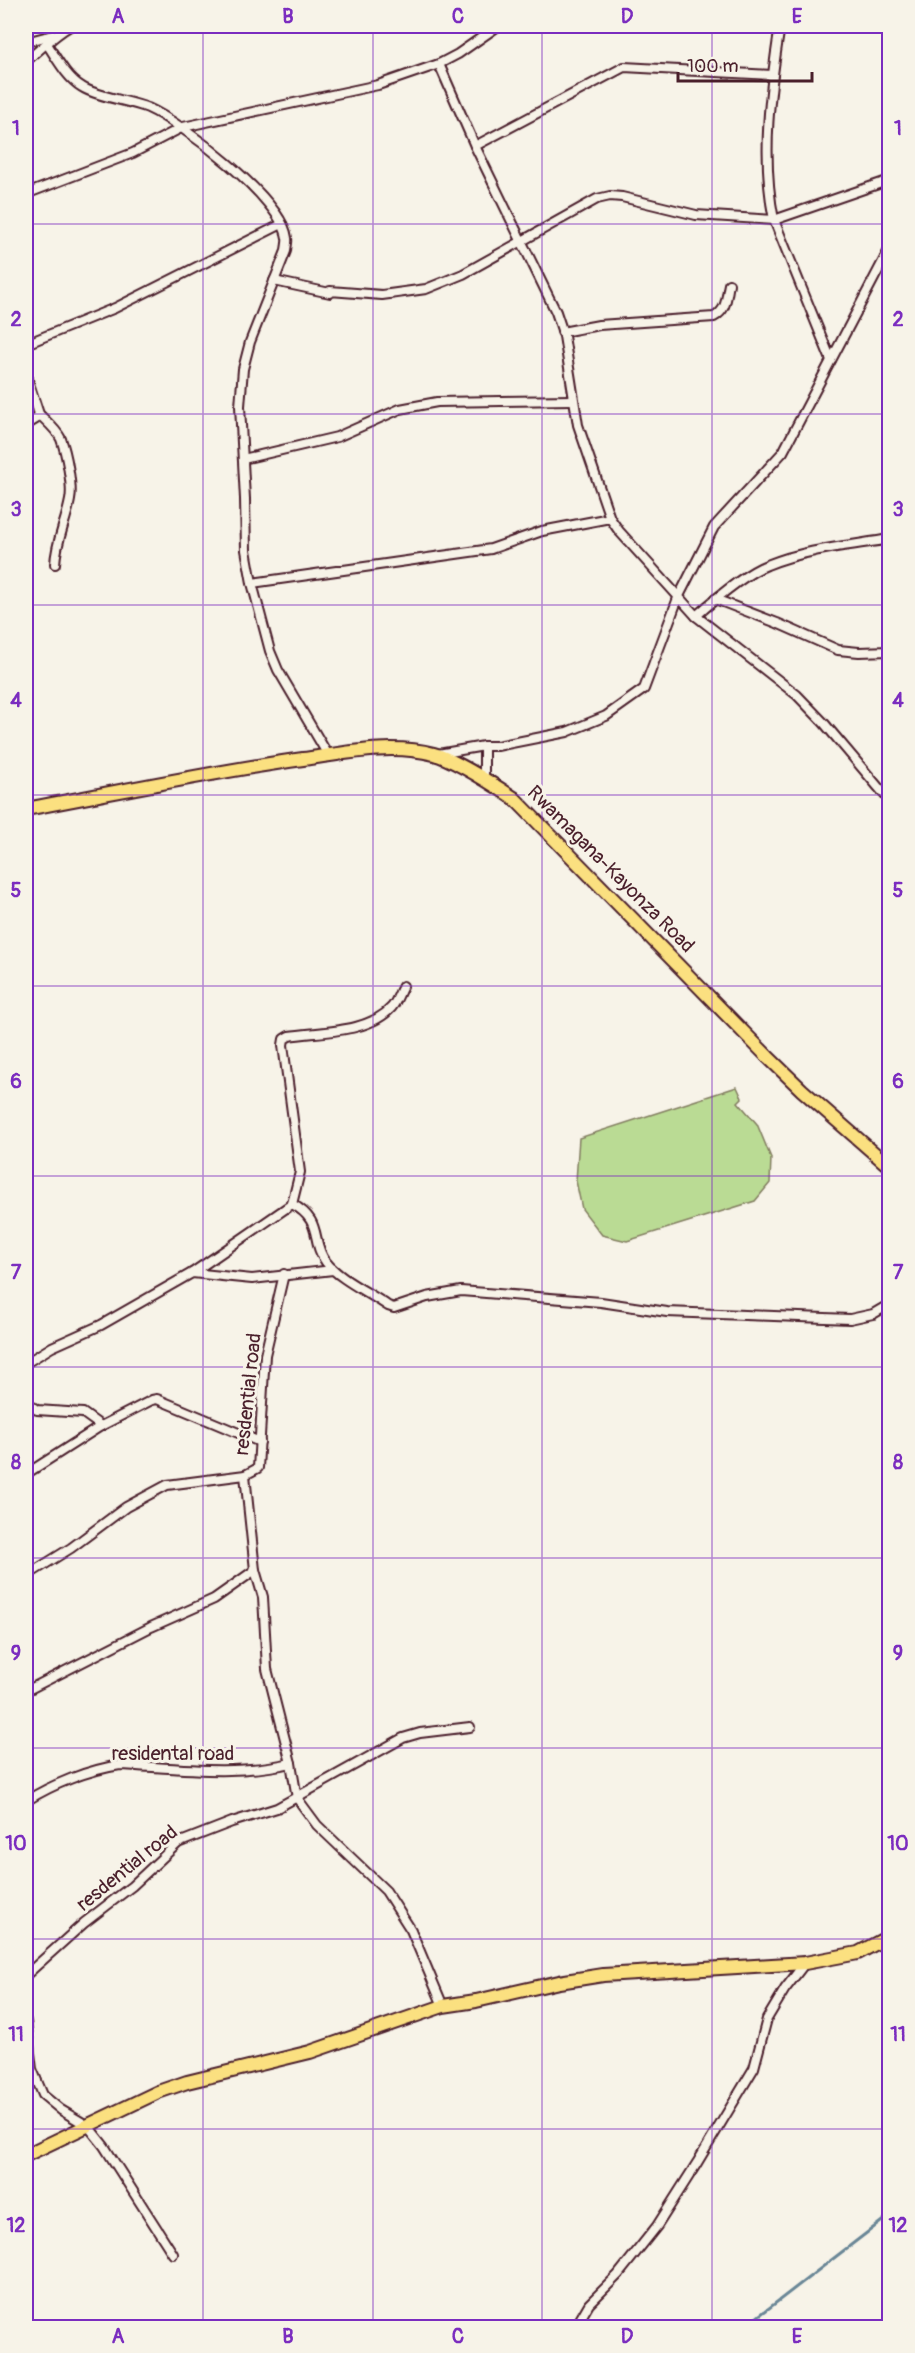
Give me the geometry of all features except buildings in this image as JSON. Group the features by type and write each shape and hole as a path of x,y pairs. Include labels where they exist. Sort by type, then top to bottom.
{"highway":[{"name":"Rwamagana-Kayonza Road","path":"26,809 263,764 328,755 388,748 435,754 484,779 514,798 768,1057 809,1097 890,1167"},
{"path":"26,2155 158,2092 187,2082 321,2049 443,2006 603,1975 805,1963 858,1953 890,1936"}],"street":[{"path":"26,42 57,33 70,26"},
{"path":"26,194 133,153 183,127 378,85 439,64 458,54 498,26"},
{"path":"780,26 772,75 767,157 771,203 774,220 831,360"},
{"path":"26,60 57,33"},
{"path":"47,44 72,79 83,89 147,108 183,127 252,184 282,224 287,238 286,251 250,342 243,369 240,406 246,550 270,651 278,670 328,755"},
{"path":"439,64 475,146 556,312 562,332 578,425 610,518 619,531 696,616 797,695 824,723 890,801"},
{"path":"475,146 624,67 772,75"},
{"path":"275,279 274,281 330,293 330,291 382,295 426,289 463,274 597,199 610,196 696,215 774,220 890,180"},
{"path":"26,344 115,309 282,224"},
{"path":"435,754 497,746 567,732 606,716 629,702 644,689 678,598 714,527 783,452 890,248"},
{"path":"562,332 599,325 714,318 725,306 729,284"},
{"path":"26,374 39,414 60,439 70,482 71,496 56,548 55,564"},
{"path":"243,459 337,437 399,409 437,402 573,400"},
{"path":"26,425 36,419 39,414"},
{"path":"252,583 490,549 542,531 610,518"},
{"path":"696,616 715,599 765,566 809,551 890,539"},
{"path":"715,599 777,622 838,650 890,651"},
{"path":"484,746 484,779"},
{"path":"26,1363 52,1347 101,1325 192,1273 292,1204 300,1173 288,1093 284,1039 289,1036 372,1022 394,1005 403,986"},
{"path":"292,1204 304,1210 316,1230 324,1260 333,1270 394,1308 428,1297 461,1291 600,1302 668,1312 850,1319 873,1314 890,1304"},
{"path":"192,1273 252,1279 333,1270"},
{"name":"resdential road","path":"26,1576 126,1508 166,1485 245,1475 258,1468 265,1355 284,1274"},
{"path":"26,1474 101,1426 147,1401 158,1400 260,1442"},
{"path":"26,1402 37,1410 83,1413 101,1426"},
{"name":"resdential road","path":"245,1475 255,1570 263,1597 267,1669 291,1763 297,1798 317,1825 386,1891 411,1930 443,2006"},
{"path":"26,1691 152,1627 214,1599 255,1570"},
{"name":"resdential road","path":"26,1975 84,1923 132,1886 178,1843 277,1808 403,1738 420,1733 470,1727"},
{"name":"residental road","path":"26,1801 50,1788 108,1767 120,1765 236,1770 267,1768 291,1763"},
{"path":"575,2328 589,2304 618,2275 657,2226 697,2163 754,2067 766,2019 805,1963"},
{"path":"26,2020 32,2069 43,2095 61,2110 88,2126 104,2146 173,2254"}],"green space":[{"path":"737,1087 742,1098 738,1102 757,1124 771,1158 770,1183 755,1201 627,1241 602,1235 582,1209 576,1181 579,1138"}],"waterway":[{"path":"743,2328 890,2215"}]}
